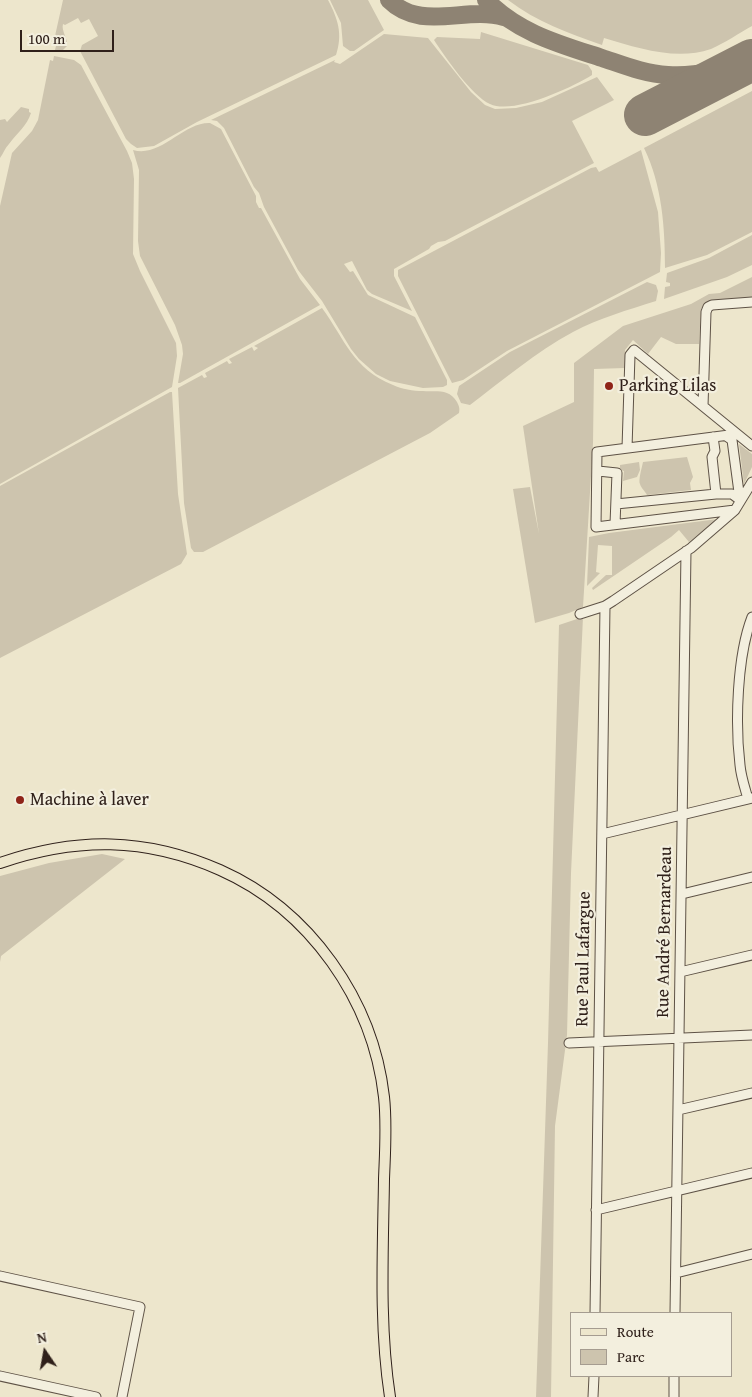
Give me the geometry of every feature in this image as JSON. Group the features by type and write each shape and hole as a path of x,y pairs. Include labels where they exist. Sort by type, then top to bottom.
{"main road":[{"path":"0,863 57,847 103,844 154,849 201,862 233,876 260,892 280,907 312,937 328,956 351,993 370,1034 378,1061 384,1097 383,1329 390,1397"}],"street":[{"path":"703,406 706,312 708,307 712,305 752,302"},
{"path":"627,448 630,354 634,350 752,446"},
{"path":"734,510 596,527 597,452 737,434"},
{"path":"726,436 732,440 740,500"},
{"path":"713,438 715,451 712,457 716,494"},
{"path":"598,471 617,474 615,524"},
{"path":"580,614 605,606 686,551 734,510 752,482"},
{"path":"616,504 716,494 732,494 740,500"},
{"name":"Rue André Bernardeau","path":"676,1312 686,551"},
{"name":"Rue Paul Lafargue","path":"595,1312 605,606"},
{"path":"602,834 750,799 740,766 737,716 741,667 752,617"},
{"path":"682,894 752,877"},
{"path":"680,972 752,955"},
{"path":"569,1042 751,1036"},
{"path":"678,1110 752,1093"},
{"path":"596,1210 752,1173"},
{"path":"676,1273 752,1254"},
{"path":"0,1276 140,1307 122,1397"},
{"path":"0,1376 96,1397"},
{"path":"593,1397 594,1377"},
{"path":"674,1377 674,1397"}],"green space":[{"path":"63,0 328,0 338,27 338,47 336,55 197,122 154,146 137,148 126,139 80,51 82,45 98,36 89,19 81,23 78,18 65,25 63,24 67,46 62,51 55,50 56,46 53,45"},
{"path":"330,0 368,0 384,30 354,51 350,51 343,46 341,23"},
{"path":"508,0 752,0 752,26 711,49 684,54 657,52 604,38 602,45 542,21"},
{"path":"481,32 588,65 592,75 542,99 513,106 490,104 467,85 434,40 437,37 480,39"},
{"path":"384,34 428,38 471,92 485,105 495,109 516,108 542,102 597,77 614,100 572,121 594,163 445,241 438,242 394,269 394,276 412,311 372,294 367,290 352,261 344,264 350,272 353,271 368,295 415,317 447,380 447,385 443,387 423,388 390,381 376,374 359,359 322,301 298,270 224,128 217,121 211,120 335,60 334,62 340,64"},
{"path":"54,56 74,60 81,65 132,163 134,179 133,254 176,343 177,356 172,387 0,484 0,206 12,153 32,131 38,120 50,60 53,61"},
{"path":"752,91 752,232 707,255 665,268 659,191 644,148"},
{"path":"21,107 29,109 31,113 29,118 6,147 0,158 0,120 5,119 7,122"},
{"path":"210,123 221,129 256,196 259,208 261,208 300,279 320,305 178,383 183,354 182,345 175,325 140,256 138,241 139,170 133,150 153,149 191,128 200,124"},
{"path":"641,150 658,212 661,253 660,272 507,351 463,380 452,383 398,276 398,270 591,168 596,167 599,172"},
{"path":"752,235 752,265 727,277 664,299 665,287 670,286 670,283 666,282 667,273 709,258"},
{"path":"752,277 752,298 710,301 701,309 699,344 676,344 661,337 648,354 633,340 625,350 625,368 594,369 593,443 583,607 535,623 513,489 530,487 539,534 523,426 574,402 574,363 623,326 691,304 709,294 720,293"},
{"path":"647,282 656,285 658,291 656,301 603,318 573,332 533,357 470,405 461,403 457,394 459,386 510,352"},
{"path":"322,308 351,352 368,370 379,378 400,388 446,393 457,402 459,413 430,433 203,552 194,552 191,548 184,503 178,388 202,375 204,378 207,377 205,373 227,361 229,364 232,363 229,359 252,347 254,351 258,348 254,346"},
{"path":"172,392 178,494 187,554 181,564 0,658 0,486"},
{"path":"739,444 752,454 752,467 744,484"},
{"path":"687,457 693,477 690,483 691,490 647,495 640,482 643,462"},
{"path":"639,462 640,470 637,477 623,481 624,471 620,470 620,465"},
{"path":"718,519 689,542 679,530 593,590 592,588 606,575 612,575 612,546 598,545 596,572 600,573 587,586 589,537"},
{"path":"583,617 571,873 567,1035 555,1126 551,1397 536,1397 559,625"},
{"path":"102,854 125,859 1,956 0,962 0,876 49,863"}],"taxiway":[{"path":"389,0 415,15 429,17 489,14 504,17"},
{"path":"486,0 512,21 540,36 570,48 643,71 668,75 700,74 721,70 751,60"}],"runway":[{"path":"645,115 752,60"}],"place":[{"name":"Parking Lilas","path":"609,386"},
{"name":"Machine à laver","path":"20,800"}]}
